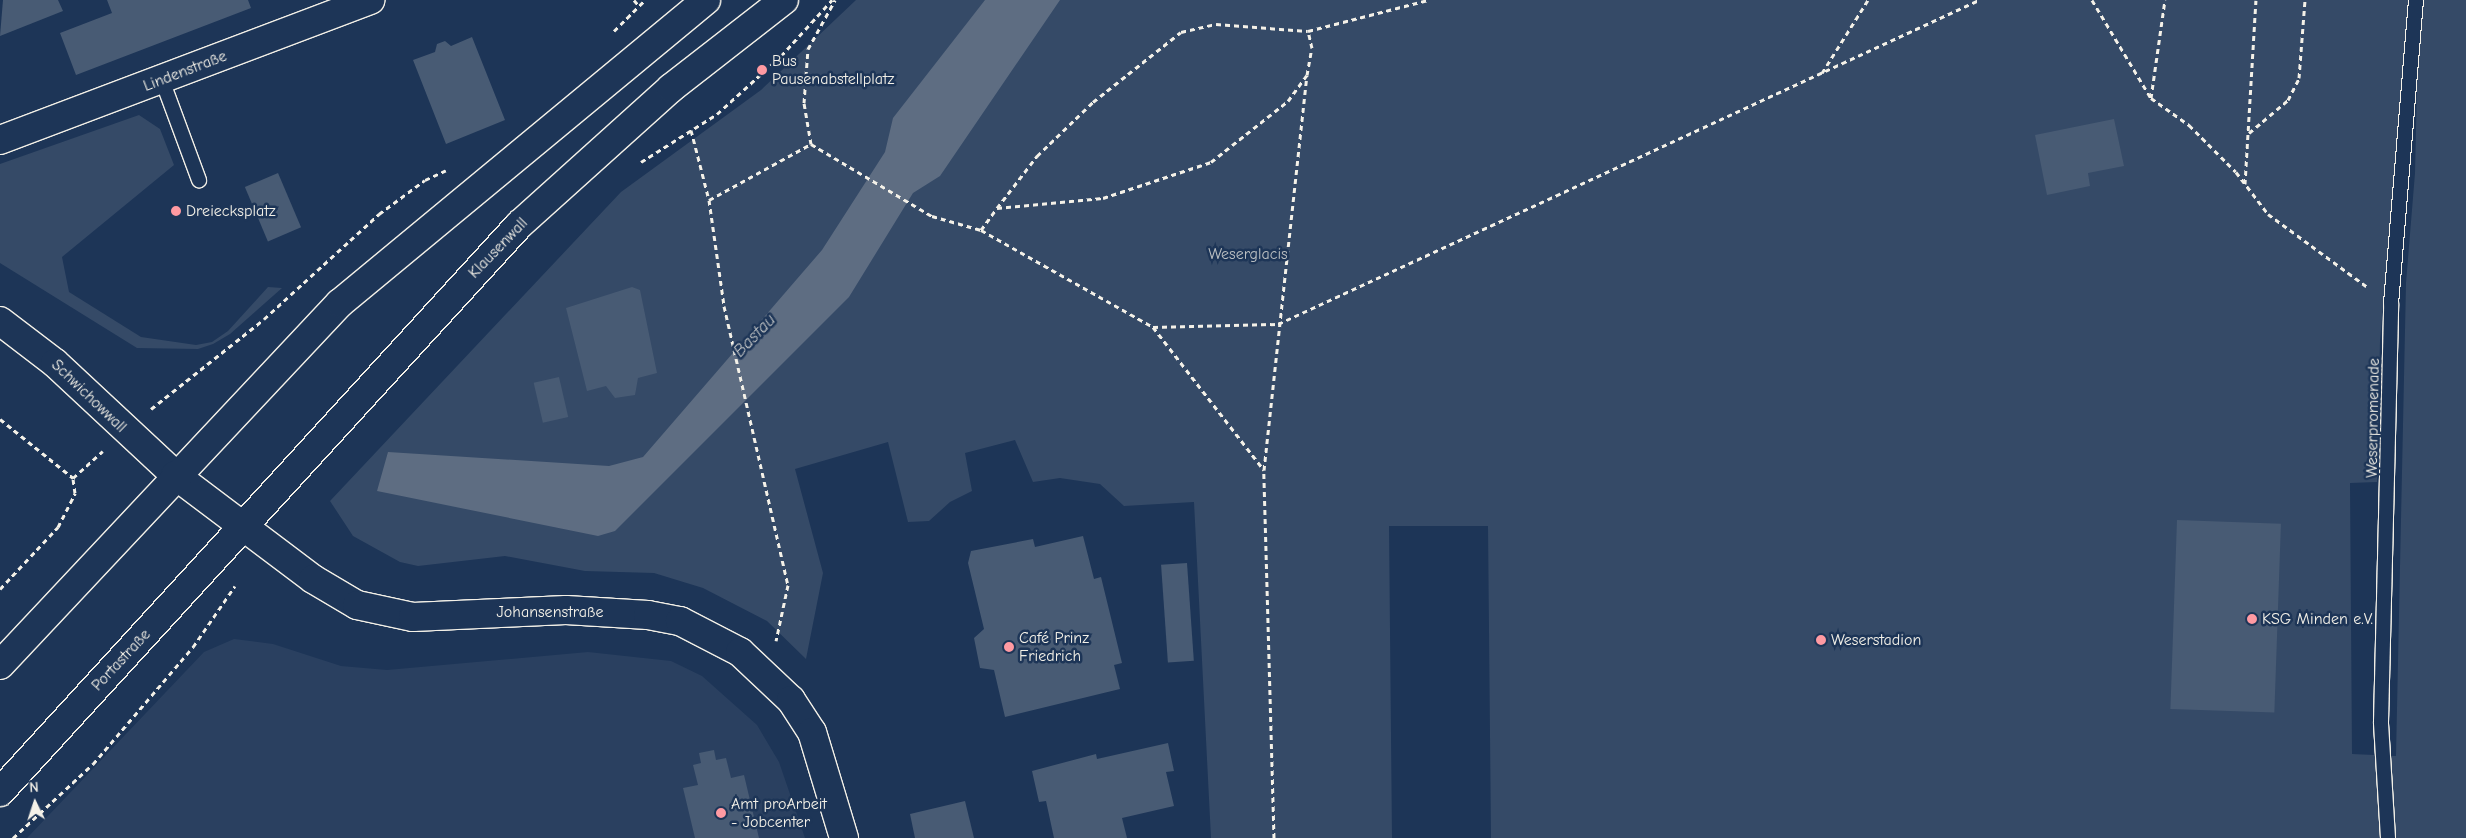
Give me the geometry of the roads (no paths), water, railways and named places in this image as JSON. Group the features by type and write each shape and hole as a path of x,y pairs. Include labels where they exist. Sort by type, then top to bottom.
{"main road":[{"name":"Lindenstraße","path":"0,140 370,0"},
{"path":"0,665 175,475 340,303 706,0"},
{"name":"Klausenwall","path":"242,527 520,224 649,107 784,0"},
{"name":"Schwichowwall","path":"0,321 55,363 175,475"},
{"name":"Johansenstraße","path":"175,475 242,527 335,594 384,613 413,617 566,610 648,615 680,621 712,635 766,672 812,732 844,838"},
{"name":"Portastraße","path":"0,792 242,527"}],"lane":[{"name":"Weserpromenade","path":"2388,838 2380,722 2391,304 2416,0"},
{"path":"162,80 199,180"}],"water":[{"name":"Bastau","path":"985,0 1060,0 940,176 913,193 849,297 615,531 598,536 377,491 388,452 609,466 643,457 822,250 885,152 893,118"}],"place":[{"name":"Bus Pausenabstellplatz","path":"762,70"},
{"name":"Dreiecksplatz","path":"176,211"},
{"name":"KSG Minden e.V.","path":"2252,619"},
{"name":"Weserstadion","path":"1821,640"},
{"name":"Café Prinz Friedrich","path":"1009,647"},
{"name":"Amt proArbeit - Jobcenter","path":"721,813"}],"park label":[{"name":"Weserglacis","path":"1248,254"}]}
